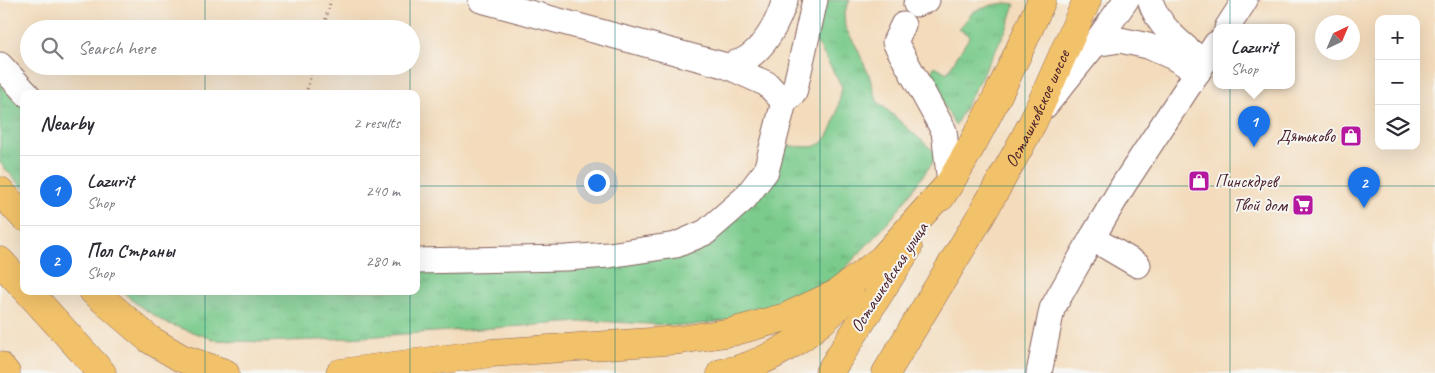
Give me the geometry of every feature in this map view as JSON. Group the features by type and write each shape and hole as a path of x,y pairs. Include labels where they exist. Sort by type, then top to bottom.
{"main road":[{"path":"721,373 731,372 773,356 806,334 832,313 950,182 1010,73 1042,0"},
{"name":"Осташковское шоссе","path":"936,290 982,214 1033,122 1087,0"},
{"name":"Осташковская улица","path":"829,373 950,182"},
{"path":"0,191 20,213"},
{"path":"340,373 491,353 680,340 732,332 786,317 836,294 882,259"},
{"path":"0,261 20,283"},
{"path":"886,373 936,290"},
{"path":"901,373 936,290"},
{"path":"32,295 102,373"},
{"path":"95,295 145,352 167,373"},
{"path":"97,295 149,339 181,358 225,373"},
{"path":"0,366 6,373"}],"street":[{"path":"481,0 727,66 767,84 784,102"},
{"path":"727,66 745,59 760,46 778,21 785,0"},
{"path":"420,261 516,260 609,255 676,245 706,232 744,198 766,171 784,102 794,93 815,0"},
{"path":"1033,122 1095,44 1126,0"},
{"path":"1150,0 1162,24 1179,43 1206,59"},
{"path":"1230,24 1245,0"},
{"path":"903,25 895,42 944,131 950,182"},
{"path":"1095,44 1120,40 1148,46 1173,57 1206,59"},
{"path":"1038,373 1052,309 1124,184 1206,59"},
{"path":"0,65 23,90"},
{"path":"1092,238 1138,265"}],"path":[{"path":"325,20 331,0"},
{"path":"307,90 311,75"}],"green space":[{"path":"822,0 850,0 844,14 845,27 869,75 877,101 938,155 893,217 838,276 781,305 738,319 686,326 595,321 318,340 262,342 216,340 166,323 138,305 127,295 420,295 420,265 687,248 773,172 788,146 816,146 828,137 835,121 842,87 814,37"},
{"path":"1015,4 1007,28 955,126 935,88 931,72 935,66 947,73 970,36 959,29 973,12 992,5"},
{"path":"0,83 20,103 20,185 0,163"}],"place":[{"name":"Дятьково","path":"1351,136"},
{"name":"Lazurit","path":"1254,147"},
{"name":"Пинскдрев","path":"1199,181"},
{"name":"Твой дом","path":"1303,205"},
{"name":"Пол Страны","path":"1364,208"}]}
